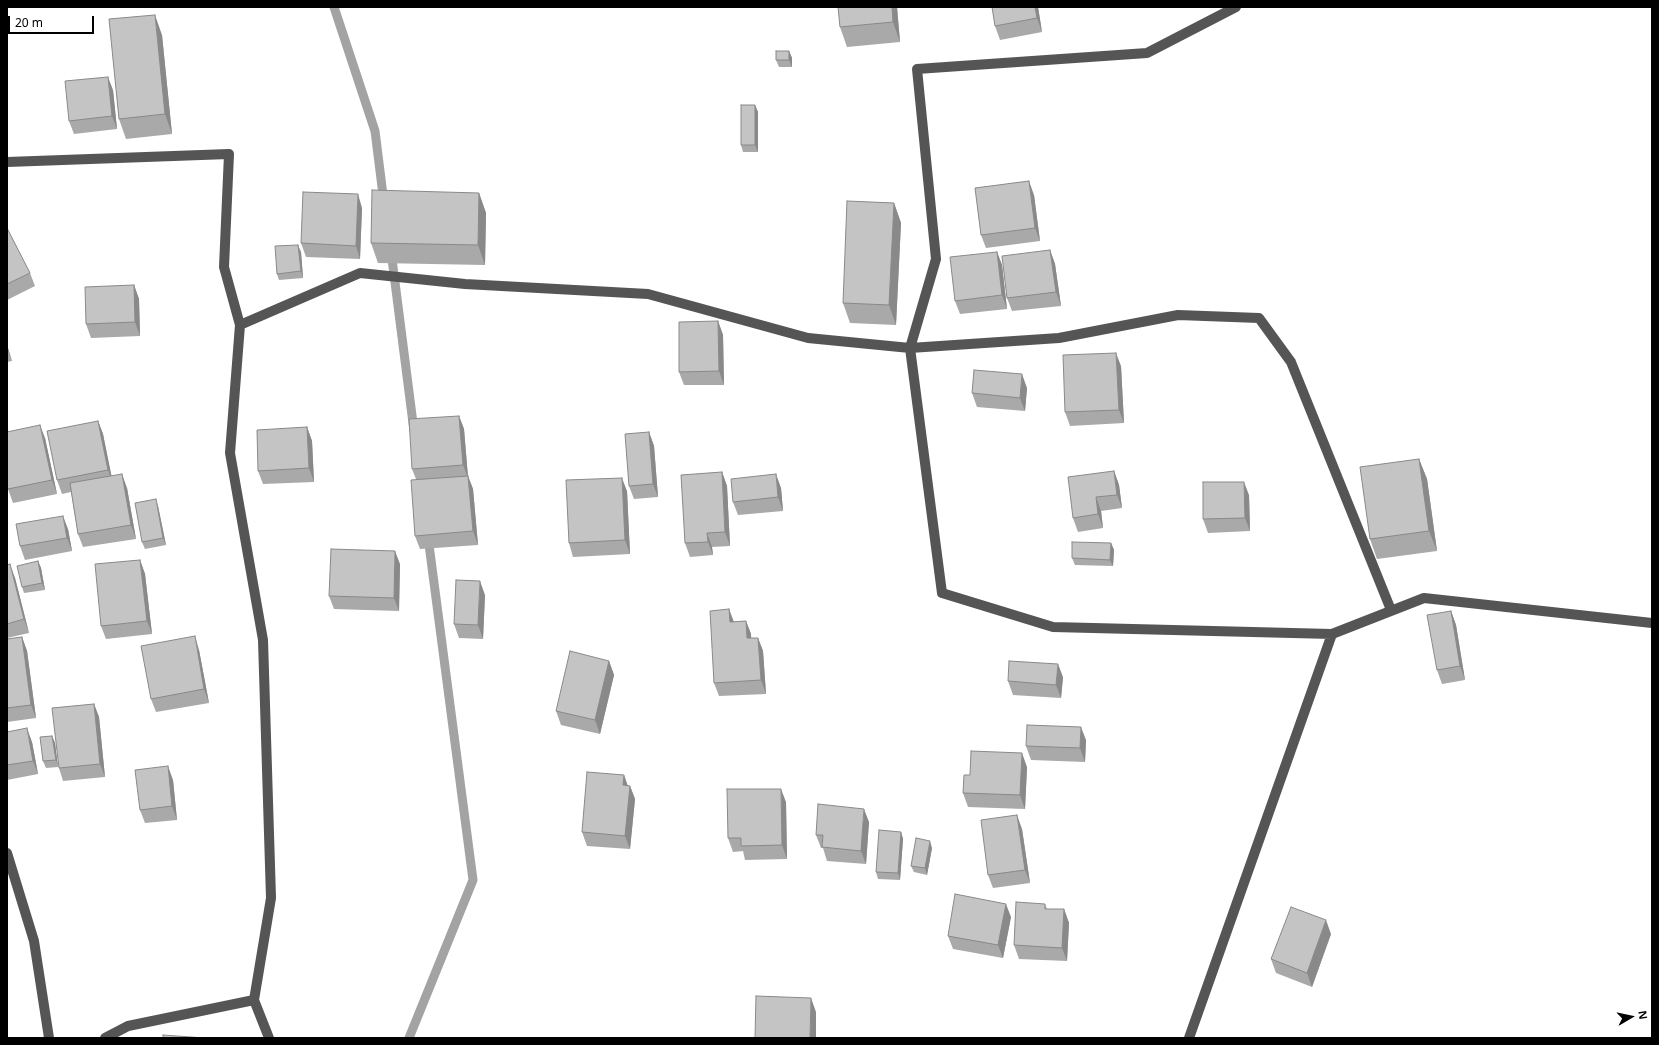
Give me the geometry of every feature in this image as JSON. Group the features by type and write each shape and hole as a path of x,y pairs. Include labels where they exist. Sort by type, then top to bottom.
{"street":[{"path":"1236,7 1148,53 916,69 936,259 910,348 942,594 1052,626 1332,634 1424,598 1652,623"},
{"path":"7,162 229,154 224,267 240,325 230,453 263,640 271,898 254,1000 268,1038"},
{"path":"240,325 360,273 465,284 648,294 808,338 910,348 1059,338 1178,315 1259,318 1292,362 1391,610"},
{"path":"1189,1038 1332,634"},
{"path":"7,853 34,941 49,1038"},
{"path":"105,1038 128,1026 254,1000"}],"building":[{"path":"838,7 892,7 893,22 840,27"},
{"path":"992,7 1035,7 1037,18 995,26"},
{"path":"155,15 165,114 119,119 109,19"},
{"path":"776,51 789,51 789,60 776,60"},
{"path":"108,77 112,116 69,121 65,81"},
{"path":"741,105 755,105 755,145 741,145"},
{"path":"1029,181 1035,228 981,235 975,188"},
{"path":"372,190 479,193 478,245 371,243"},
{"path":"303,192 358,194 356,246 301,243"},
{"path":"847,201 894,203 889,305 843,303"},
{"path":"7,228 30,273 7,284"},
{"path":"298,245 301,271 277,274 275,246"},
{"path":"1050,250 1056,292 1007,298 1002,256"},
{"path":"997,252 1002,295 955,301 950,257"},
{"path":"134,285 135,322 86,324 85,287"},
{"path":"718,321 719,371 679,372 679,322"},
{"path":"1116,353 1119,410 1065,412 1063,355"},
{"path":"974,370 1022,374 1020,398 972,393"},
{"path":"459,416 463,465 412,469 409,419"},
{"path":"98,421 108,470 57,480 47,431"},
{"path":"40,425 52,480 8,489 7,432"},
{"path":"307,427 309,468 258,471 257,430"},
{"path":"649,432 653,484 629,486 625,434"},
{"path":"1419,459 1429,531 1370,539 1360,467"},
{"path":"1114,471 1117,495 1096,497 1098,514 1073,518 1068,477"},
{"path":"722,472 725,532 707,533 708,542 685,543 681,475"},
{"path":"122,474 131,525 78,534 70,483"},
{"path":"776,474 778,497 733,502 731,479"},
{"path":"468,476 473,531 415,536 411,480"},
{"path":"622,478 625,540 569,543 566,480"},
{"path":"1203,482 1244,482 1245,518 1203,519"},
{"path":"156,499 163,538 142,542 135,503"},
{"path":"63,516 67,538 20,546 16,524"},
{"path":"1072,542 1111,543 1110,560 1072,558"},
{"path":"331,549 395,551 394,598 329,596"},
{"path":"140,560 147,621 101,626 95,564"},
{"path":"38,561 42,583 22,587 17,566"},
{"path":"10,564 24,619 7,624 7,565"},
{"path":"456,580 480,581 478,625 454,624"},
{"path":"729,609 730,622 746,621 747,638 758,638 761,680 714,683 710,611"},
{"path":"1451,611 1460,666 1437,670 1427,615"},
{"path":"195,636 204,689 151,699 141,646"},
{"path":"22,637 31,705 7,708 7,639"},
{"path":"570,651 609,661 595,720 556,711"},
{"path":"1009,661 1058,664 1056,685 1008,681"},
{"path":"94,704 100,764 59,768 52,708"},
{"path":"1027,725 1081,727 1080,748 1026,746"},
{"path":"27,728 33,761 7,765 7,732"},
{"path":"52,736 56,760 43,761 40,737"},
{"path":"971,751 1022,753 1020,795 963,793 964,775 970,775"},
{"path":"168,766 172,806 140,810 135,770"},
{"path":"587,772 624,775 623,785 630,786 625,836 582,832"},
{"path":"727,789 781,789 782,845 741,846 741,838 728,838"},
{"path":"818,804 864,809 861,851 822,847 823,835 816,835"},
{"path":"1017,815 1025,870 988,875 981,820"},
{"path":"879,830 901,832 898,873 876,872"},
{"path":"916,838 930,841 925,868 911,866"},
{"path":"955,894 1006,904 998,945 948,936"},
{"path":"1016,902 1045,904 1045,909 1064,909 1062,948 1014,945"},
{"path":"1291,907 1326,920 1307,973 1271,959"},
{"path":"756,996 811,998 810,1038 755,1038"},
{"path":"163,1035 205,1038 163,1038"}],"waterway":[{"path":"334,7 375,131 384,203"},
{"path":"391,251 414,431"},
{"path":"409,1038 473,880 428,537"}]}
